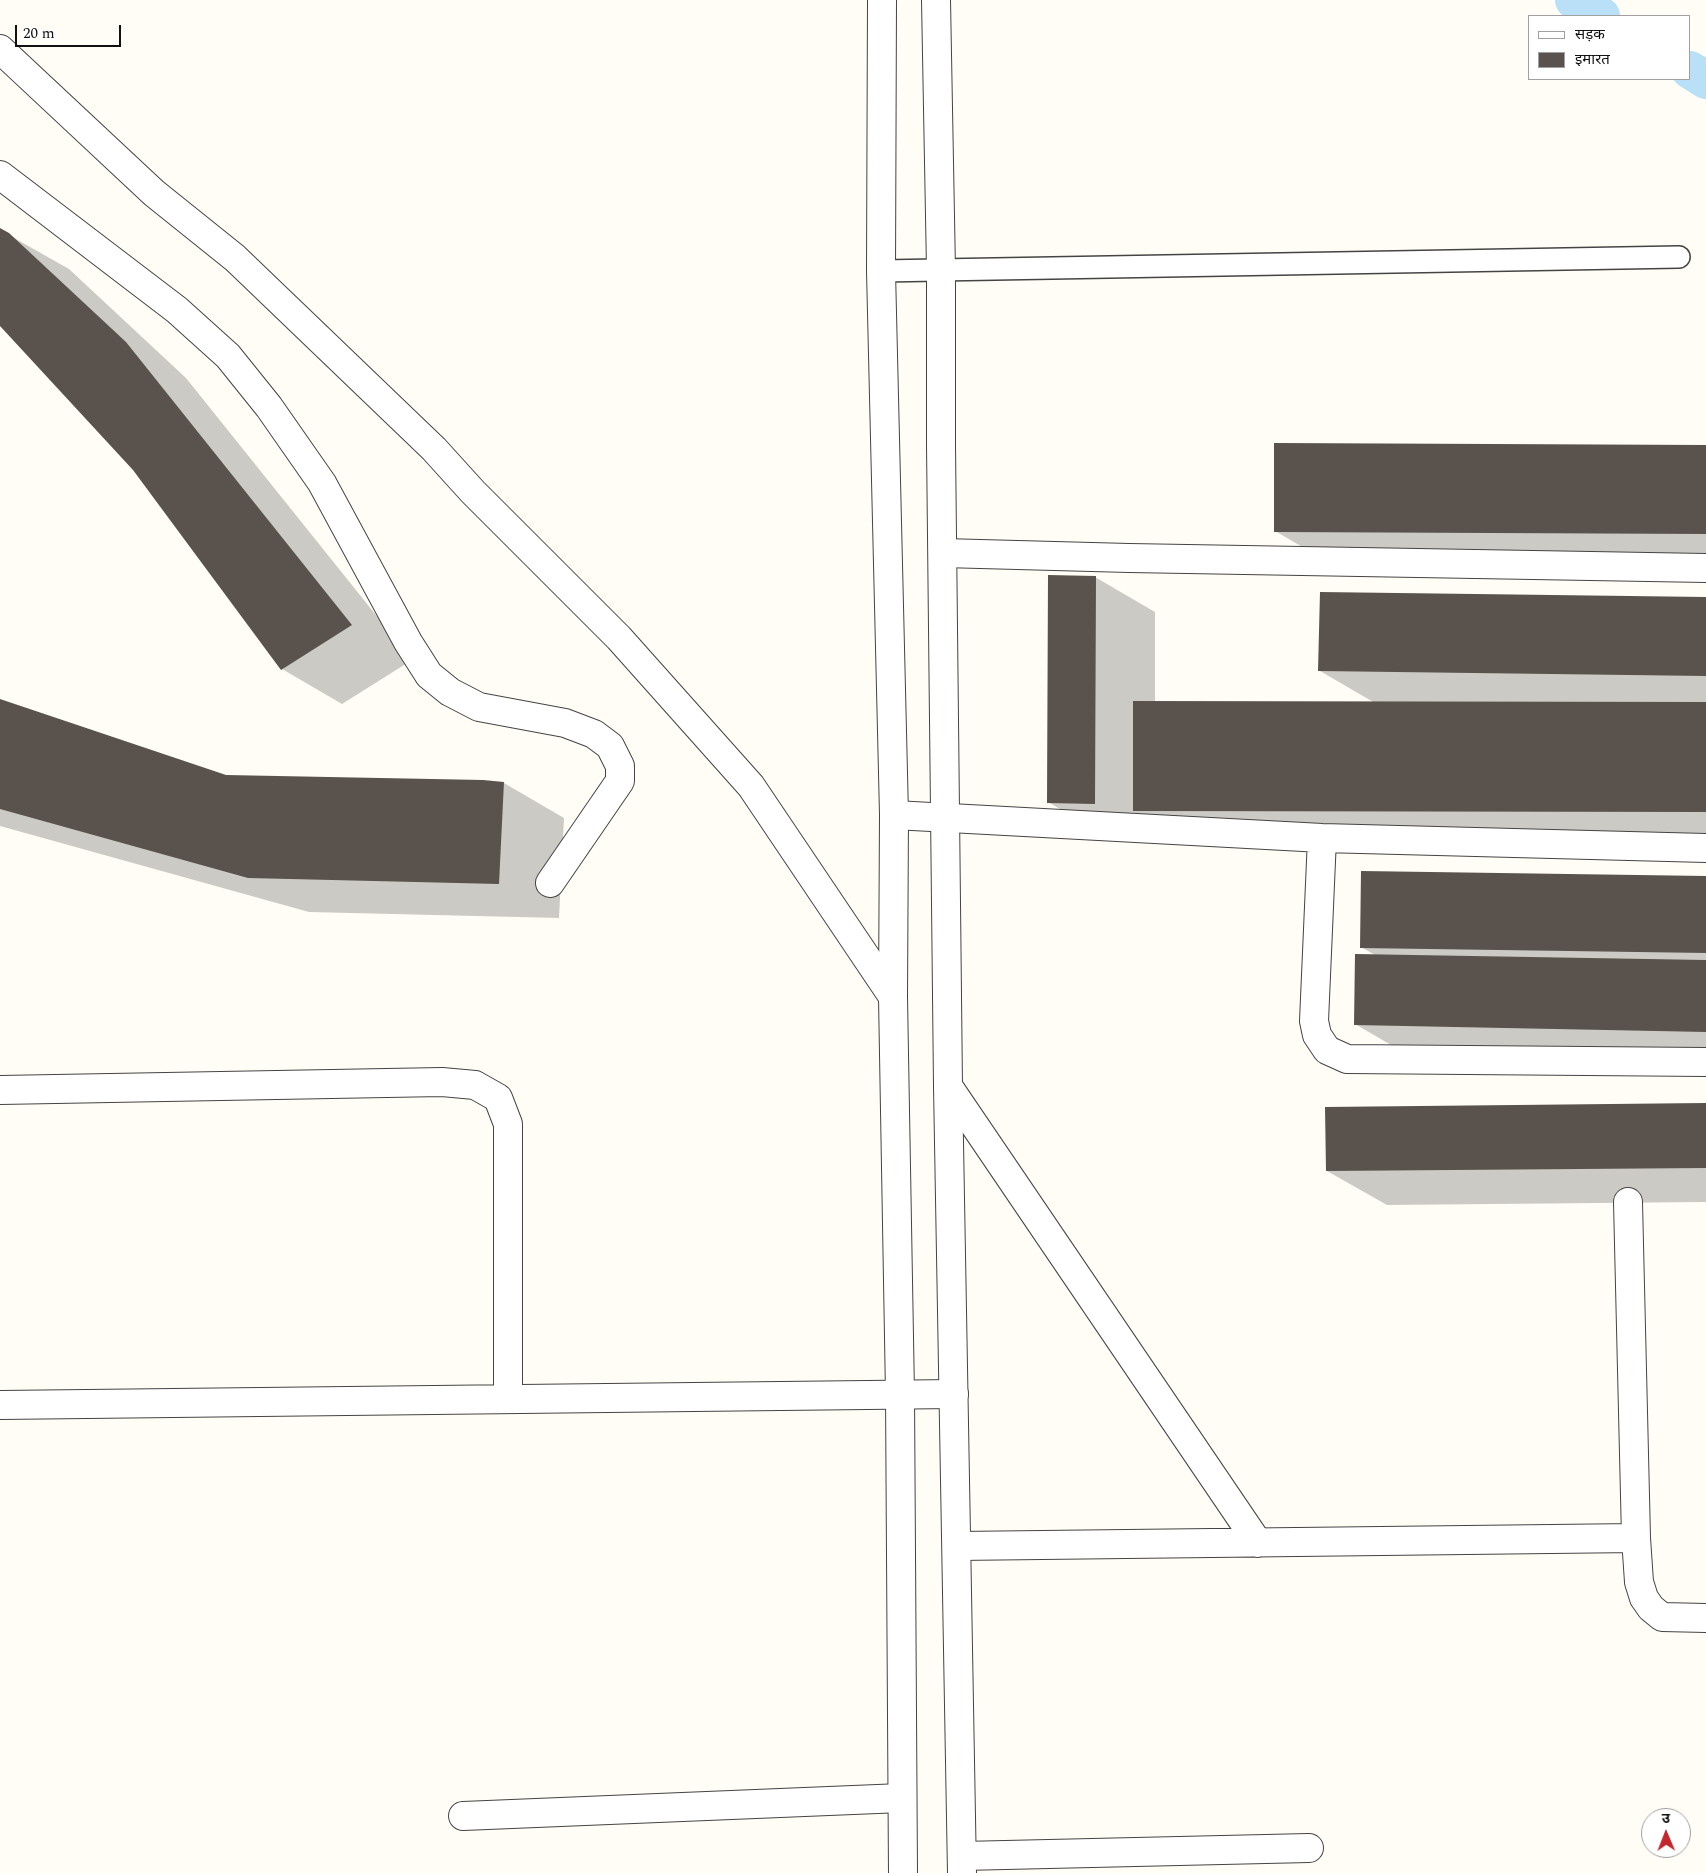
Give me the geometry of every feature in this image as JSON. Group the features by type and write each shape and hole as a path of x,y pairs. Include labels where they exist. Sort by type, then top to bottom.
{"street":[{"path":"882,0 881,271 894,815 893,997 900,1394 903,1873"},
{"path":"936,0 941,270 944,818 962,1864 1309,1848"},
{"path":"0,49 154,193 235,258 434,449 473,492 619,638 751,786 893,997"},
{"path":"0,175 177,310 228,356 269,407 322,483 408,642 430,675 450,692 479,707 566,723 594,734 610,746 620,766 620,781 550,883"},
{"path":"942,553 1706,568"},
{"path":"894,815 1322,838 1706,848"},
{"path":"1322,838 1314,1020 1317,1035 1327,1050 1347,1059 1706,1062"},
{"path":"0,1090 442,1082 475,1085 498,1098 508,1124 508,1398"},
{"path":"948,1086 1258,1543"},
{"path":"1628,1202 1636,1538 1639,1582 1644,1598 1651,1608 1662,1617 1706,1618"},
{"path":"0,1405 954,1394"},
{"path":"957,1546 1636,1538"},
{"path":"463,1816 902,1798"}],"lane":[{"path":"881,271 1679,258"}],"building":[{"path":"0,228 9,233 126,342 352,625 281,670 133,470 0,326"},
{"path":"1274,443 1706,445 1706,534 1274,532"},
{"path":"1048,575 1096,576 1095,804 1047,803"},
{"path":"1320,592 1706,597 1706,676 1318,671"},
{"path":"0,699 226,775 504,782 499,884 248,878 0,809"},
{"path":"1133,701 1706,702 1706,812 1133,811"},
{"path":"1361,871 1706,876 1706,953 1360,948"},
{"path":"1355,954 1706,960 1706,1032 1354,1025"},
{"path":"1706,1103 1706,1168 1326,1171 1325,1107"}],"waterway":[{"path":"1574,0 1599,15"},
{"path":"1691,71 1706,80"}]}
